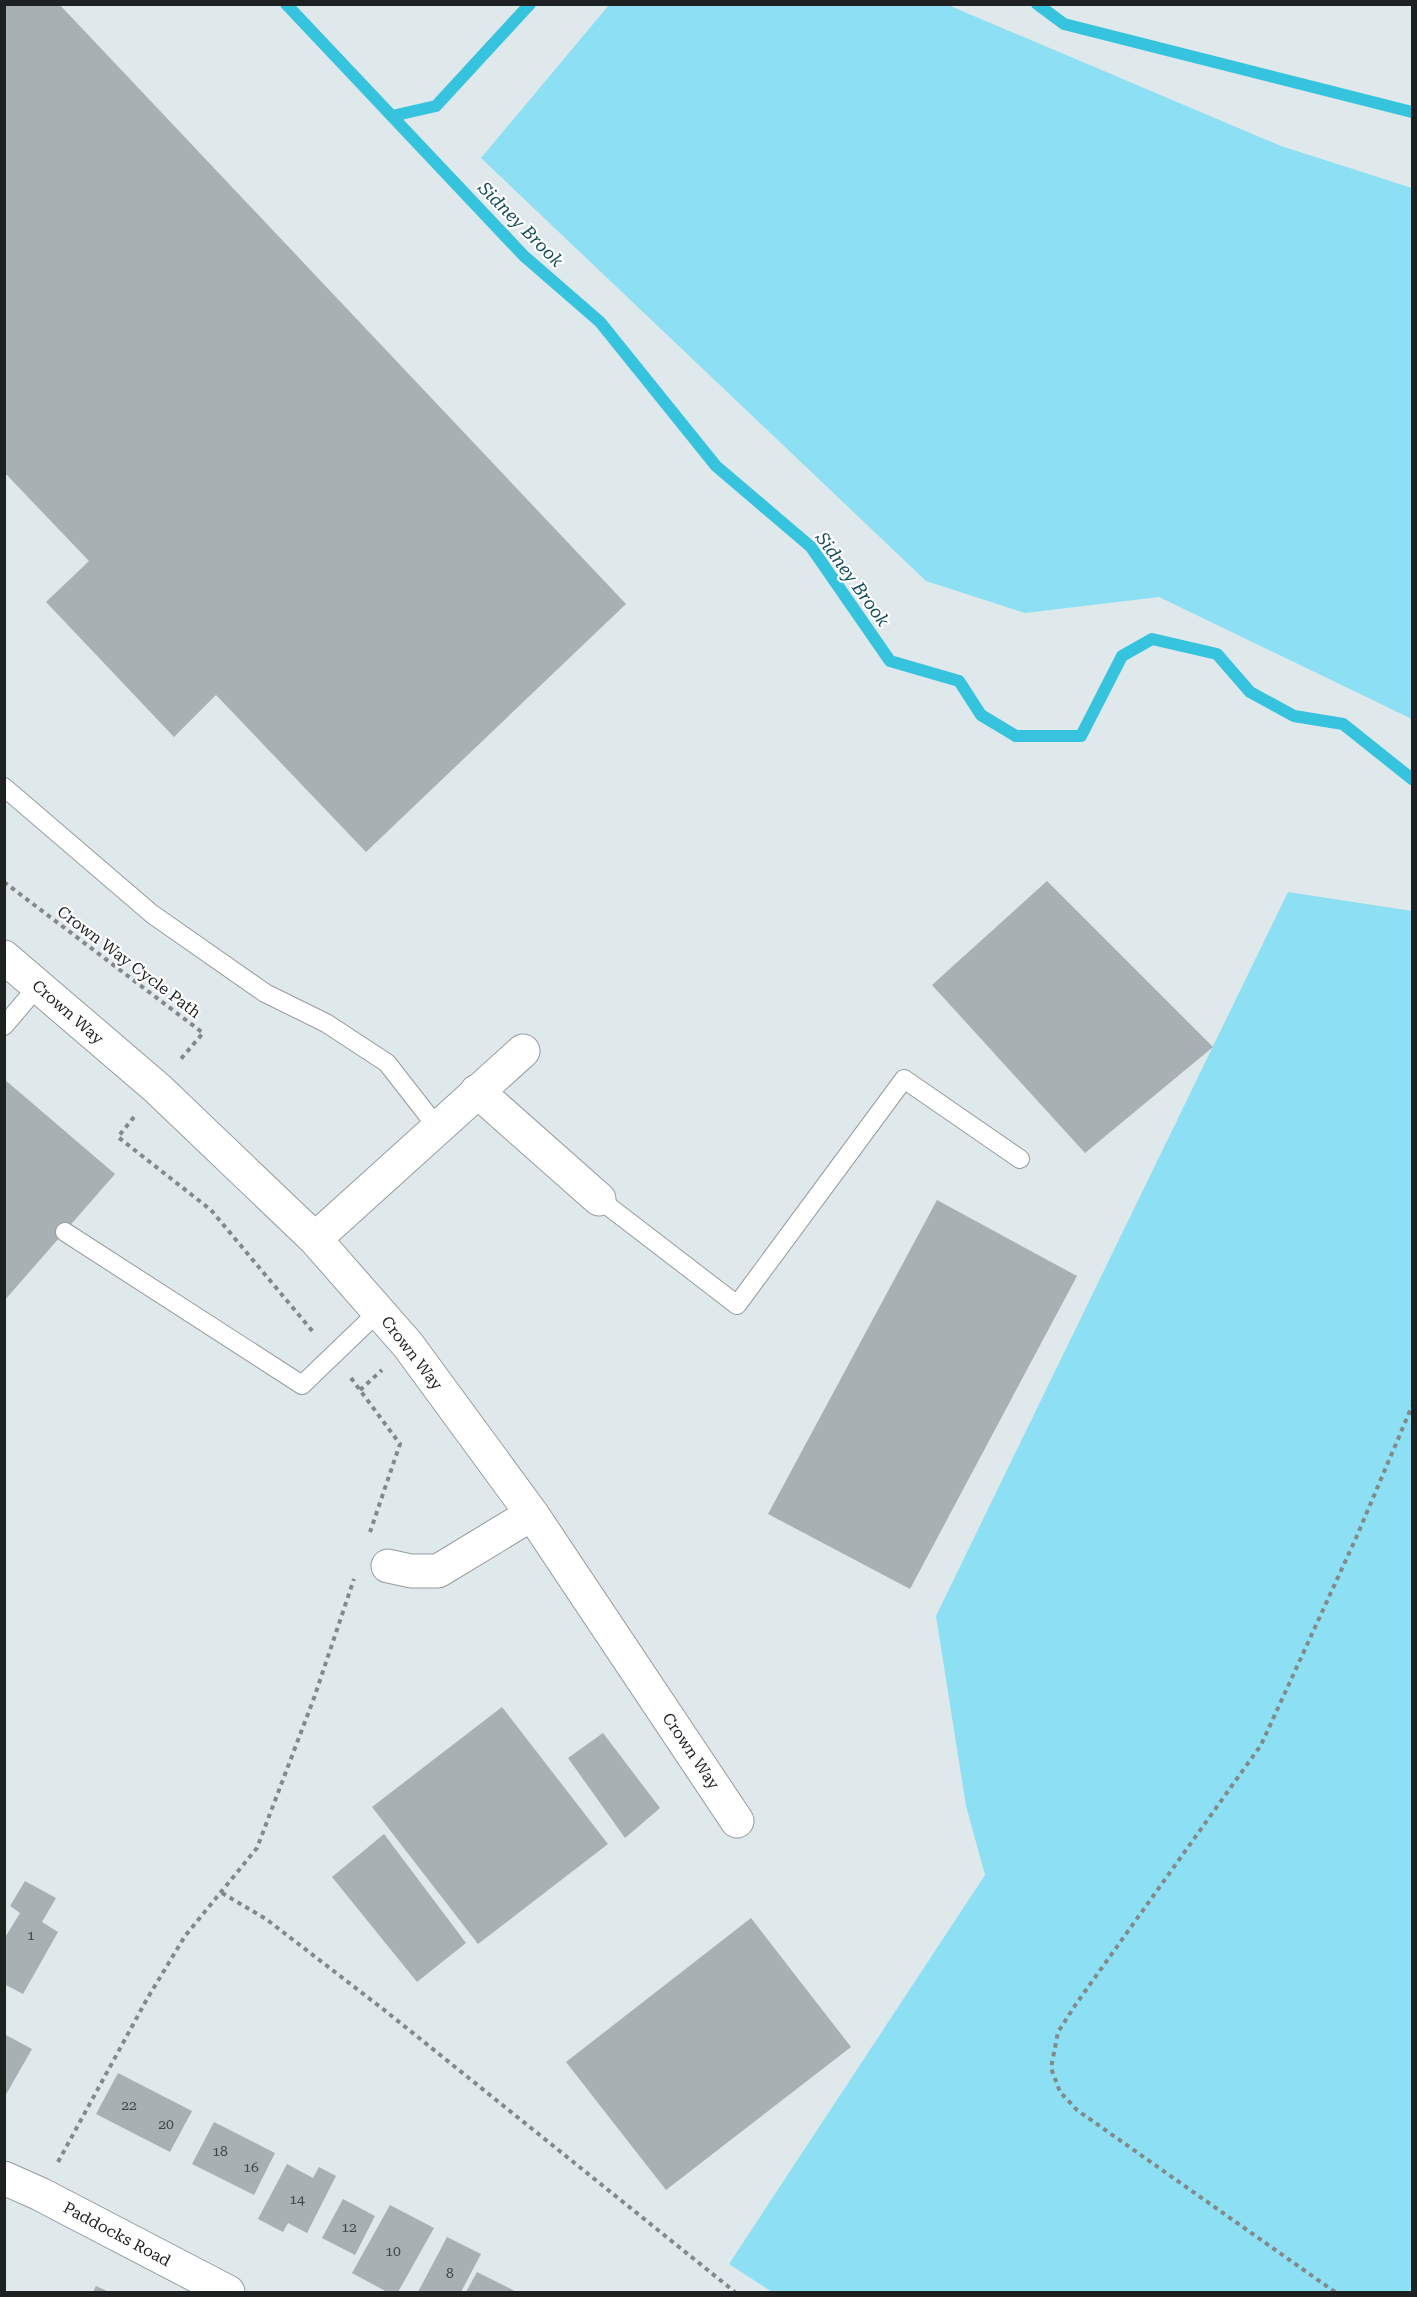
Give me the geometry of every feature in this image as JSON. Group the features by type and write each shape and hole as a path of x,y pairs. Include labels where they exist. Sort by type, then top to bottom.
{"street":[{"name":"Crown Way","path":"4,957 157,1088 315,1239 408,1345 532,1514 738,1821"},
{"path":"315,1239 523,1051"},
{"path":"477,1091 599,1199"},
{"path":"388,1566 438,1571 532,1514"},
{"name":"Paddocks Road","path":"4,2178 40,2194 228,2292"}],"lane":[{"path":"4,787 152,914 265,993 326,1023 387,1063 437,1127"},
{"path":"4,1026 38,986"},
{"path":"599,1199 737,1305 904,1079 1020,1159"},
{"path":"65,1232 302,1385 379,1311"}],"path":[{"name":"Crown Way Cycle Path","path":"4,882 203,1033 174,1067"},
{"path":"140,1110 118,1137 211,1210 317,1337"},
{"path":"350,1377 400,1444 367,1541"},
{"path":"1335,2292 1077,2110 1060,2092 1052,2068 1058,2032 1076,2004 1260,1745 1356,1538 1413,1406"},
{"path":"40,2194 152,1990 185,1936 257,1848 314,1698 356,1574"},
{"path":"222,1893 266,1919 374,2002 735,2292"}],"shaded area":[{"path":"609,5 948,5 1281,146 1412,188 1412,719 1159,597 1025,613 926,581 481,158"},
{"path":"1288,892 1412,911 1412,2292 772,2292 729,2264 985,1875 966,1806 936,1616"}],"building":[{"path":"4,4 59,4 626,604 366,852 216,695 174,737 46,602 89,561 4,472"},
{"path":"1047,881 1213,1047 1085,1153 932,985"},
{"path":"4,1079 115,1174 4,1301"},
{"path":"937,1200 1077,1276 910,1589 768,1514"},
{"path":"502,1707 608,1844 478,1944 372,1807"},
{"path":"603,1733 660,1808 625,1838 568,1758"},
{"path":"384,1834 466,1943 417,1982 332,1877"},
{"path":"25,1881 56,1898 42,1922 58,1932 23,1994 4,1984 4,1939 20,1913 10,1906"},
{"path":"751,1918 851,2047 666,2190 566,2062"},
{"path":"4,2034 32,2049 4,2098"},
{"path":"118,2073 192,2111 170,2152 96,2114"},
{"path":"214,2122 275,2153 254,2195 192,2164"},
{"path":"287,2164 313,2178 319,2167 336,2176 307,2233 288,2223 283,2232 258,2219"},
{"path":"343,2199 375,2216 355,2255 322,2238"},
{"path":"390,2205 434,2228 398,2292 387,2292 352,2273"},
{"path":"447,2237 481,2254 461,2292 418,2292"},
{"path":"477,2272 517,2292 466,2292"},
{"path":"96,2286 109,2292 93,2292"}],"waterway":[{"name":"Sidney Brook","path":"286,4 524,256 600,322 716,466 811,547 890,661 959,681 981,715 1016,736 1081,736 1122,656 1152,639 1217,654 1250,692 1294,716 1343,724 1412,779"},
{"path":"392,116 436,106 530,4"},
{"path":"1037,4 1064,24 1412,112"}]}
